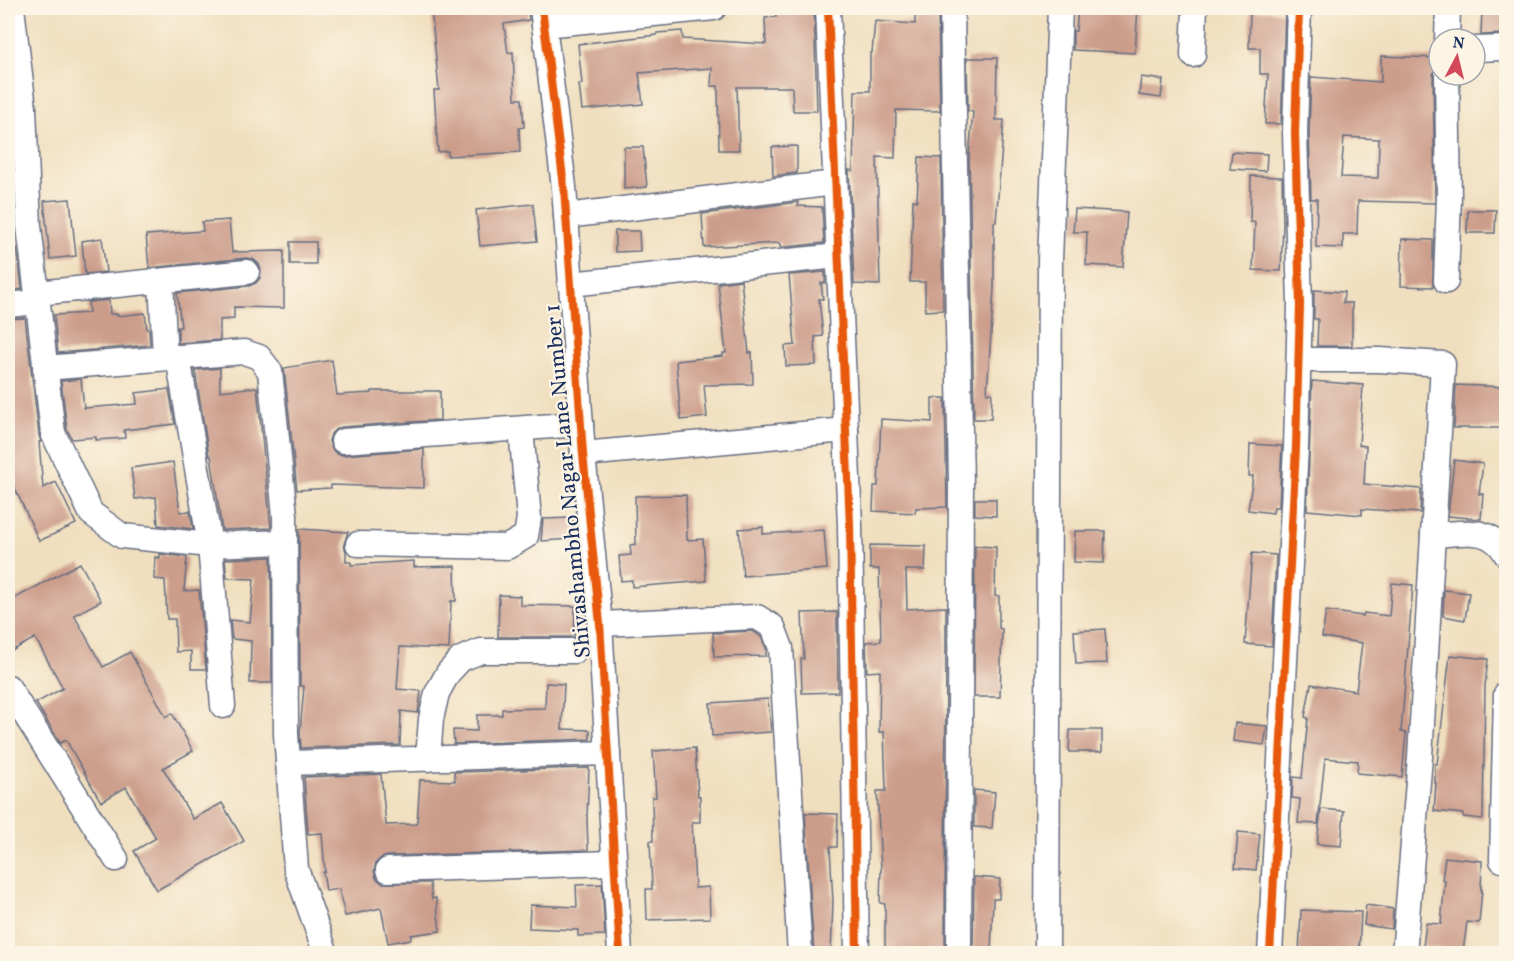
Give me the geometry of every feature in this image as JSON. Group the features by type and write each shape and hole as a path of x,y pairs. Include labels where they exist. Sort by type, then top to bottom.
{"street":[{"path":"12,8 24,108 29,226 53,433 91,513 122,536 210,545 285,542"},
{"path":"543,16 714,8"},
{"path":"828,8 850,525 857,954"},
{"path":"952,8 961,484 959,954"},
{"path":"1047,954 1050,260 1059,8"},
{"path":"1193,55 1194,8"},
{"path":"1270,954 1299,360 1300,305 1295,132 1299,8"},
{"path":"1447,27 1448,8"},
{"name":"Shivashambho Nagar Lane Number 1","path":"543,16 566,216 583,454 600,624 620,954"},
{"path":"1487,48 1506,48"},
{"path":"1446,281 1449,197 1447,87"},
{"path":"566,216 835,183"},
{"path":"570,284 838,256"},
{"path":"8,305 37,298 160,281 247,272"},
{"path":"160,281 172,358 210,545 223,706"},
{"path":"45,368 244,352 259,357 270,371 285,515 286,734 296,869 326,954"},
{"path":"1299,360 1380,360 1443,364 1420,757 1404,954"},
{"path":"343,441 581,424"},
{"path":"358,544 507,547 526,536 529,518 521,429"},
{"path":"583,454 846,430"},
{"path":"1433,535 1482,533 1495,539 1506,554"},
{"path":"600,624 757,617 773,627 781,648 800,954"},
{"path":"428,759 431,718 436,693 448,673 461,659 481,651 574,651"},
{"path":"8,687 116,859"},
{"path":"1502,860 1506,694"},
{"path":"288,763 608,753"},
{"path":"388,870 614,863"}],"building":[{"path":"431,8 528,8 529,20 504,24 508,53 513,52 515,99 522,99 524,127 519,128 520,152 448,156 448,151 438,152 434,90 439,90"},
{"path":"775,8 814,8 817,111 793,111 792,87 737,87 739,150 719,150 718,86 711,86 712,68 639,73 643,104 582,110 578,44 682,31 683,39 766,44 765,18 776,17"},
{"path":"915,8 938,8 940,111 896,110 895,158 877,157 880,285 854,284 849,170 853,171 855,91 870,91 870,53 872,53 875,21 915,24"},
{"path":"1078,8 1138,8 1135,53 1073,50 1073,31 1076,31"},
{"path":"1482,8 1506,8 1506,34 1487,35 1487,27 1481,27"},
{"path":"1250,10 1285,12 1281,124 1265,124 1268,74 1260,74 1260,48 1249,48"},
{"path":"1381,56 1427,58 1427,87 1433,87 1435,203 1358,201 1357,234 1343,234 1343,248 1316,247 1317,199 1311,199 1309,132 1311,77 1381,82","holes":["1344,137 1379,139 1378,178 1341,177"]},
{"path":"967,58 997,58 996,120 1004,120 996,222 994,222 994,289 987,393 992,393 991,419 974,419 969,156 973,112 968,111"},
{"path":"1141,77 1163,80 1161,98 1139,95"},
{"path":"797,146 797,173 773,176 772,147"},
{"path":"624,147 643,147 647,187 624,189"},
{"path":"1232,152 1267,154 1266,171 1230,169"},
{"path":"919,157 941,158 943,310 925,311 925,282 910,282 913,200 917,201"},
{"path":"1251,176 1282,177 1281,271 1253,270 1255,222 1250,222"},
{"path":"70,199 76,256 50,259 44,201"},
{"path":"798,202 798,206 822,207 824,243 786,247 780,247 780,243 704,247 702,214"},
{"path":"533,204 537,241 480,246 476,210"},
{"path":"1075,209 1127,212 1123,267 1086,265 1087,232 1073,232"},
{"path":"1468,210 1496,210 1495,233 1467,233"},
{"path":"229,220 232,252 284,251 284,308 234,307 234,319 220,320 220,340 178,343 178,327 181,327 177,293 249,286 260,278 261,270 259,264 253,259 246,258 149,268 146,235 203,231 202,222"},
{"path":"615,231 639,231 640,251 615,252"},
{"path":"102,238 106,272 85,274 82,241"},
{"path":"1402,239 1433,240 1433,287 1401,286"},
{"path":"290,242 316,242 316,264 290,264"},
{"path":"17,248 22,289 8,291 8,249"},
{"path":"825,272 825,283 821,283 823,299 819,299 823,336 815,337 816,365 786,366 785,346 795,345 789,275"},
{"path":"741,280 749,353 752,352 753,384 704,385 707,417 681,420 676,361 723,356 723,353 726,353 718,283"},
{"path":"1314,290 1344,292 1343,303 1352,303 1352,346 1317,346 1318,319 1314,319"},
{"path":"109,300 110,314 117,314 117,316 145,313 150,345 58,353 54,315 89,313 88,302"},
{"path":"25,318 41,442 39,442 43,488 56,482 76,524 39,541 8,473 8,319"},
{"path":"332,360 337,395 372,393 372,391 440,391 440,420 342,427 331,434 329,441 337,454 343,455 424,449 424,488 331,485 331,488 297,490 284,368"},
{"path":"220,368 220,391 257,387 271,528 222,530 195,370"},
{"path":"81,379 84,408 137,404 136,393 169,389 175,424 124,430 125,438 72,439 67,429 61,381"},
{"path":"1312,381 1363,385 1359,445 1366,446 1364,484 1421,489 1420,513 1362,509 1362,515 1307,510"},
{"path":"1456,385 1506,387 1506,428 1454,428"},
{"path":"932,398 945,398 947,507 916,508 915,513 873,511 874,486 878,486 881,419 932,422"},
{"path":"1250,444 1282,446 1279,507 1274,507 1273,513 1248,510 1253,476 1249,476"},
{"path":"1454,460 1483,464 1479,494 1483,494 1481,519 1448,516"},
{"path":"173,462 180,512 190,511 193,529 158,525 156,497 135,499 131,468"},
{"path":"686,495 687,540 703,539 706,581 632,587 632,580 621,581 619,556 631,555 630,545 636,544 635,496"},
{"path":"975,499 996,499 996,516 975,515"},
{"path":"573,518 574,539 541,541 543,519"},
{"path":"763,527 763,534 824,530 827,569 743,576 739,529"},
{"path":"299,529 348,532 344,544 346,562 351,562 351,565 414,561 414,567 455,566 456,601 451,601 449,649 400,647 397,689 421,691 418,713 401,711 400,745 301,748 304,686 300,686"},
{"path":"1075,531 1105,531 1104,563 1074,562"},
{"path":"870,545 926,546 925,570 906,570 907,609 946,607 945,950 937,950 938,953 885,954 885,904 880,903 881,869 877,791 886,791 884,732 879,732 880,671 867,672 866,642 881,641 879,569 870,569"},
{"path":"975,546 996,547 995,596 999,596 999,628 1002,629 1000,697 974,697"},
{"path":"1252,553 1276,555 1272,646 1245,644"},
{"path":"160,554 187,557 184,591 199,590 206,669 191,669 191,651 176,652 175,619 167,619 165,580 154,579 155,557 160,558"},
{"path":"271,557 272,683 250,683 251,641 232,639 230,620 250,622 254,579 227,578 225,559"},
{"path":"80,563 101,601 74,615 103,667 130,652 166,717 172,713 193,751 163,768 193,819 222,803 244,841 157,890 134,851 156,838 126,787 101,802 66,740 60,743 36,703 63,688 35,638 8,653 8,602"},
{"path":"1392,583 1413,585 1401,732 1406,733 1402,777 1357,773 1358,761 1325,758 1318,824 1298,823 1300,799 1292,798 1293,777 1302,778 1308,718 1305,717 1311,684 1356,691 1362,643 1322,637 1326,611 1363,616 1364,613 1389,616"},
{"path":"1444,590 1469,593 1465,620 1443,616"},
{"path":"499,595 520,596 520,605 575,606 574,637 498,637"},
{"path":"837,612 838,692 802,693 801,659 804,659 802,613"},
{"path":"1105,629 1107,663 1076,664 1074,631"},
{"path":"753,631 761,637 766,648 766,656 714,657 713,633"},
{"path":"1450,655 1488,659 1485,686 1483,819 1434,811 1435,764 1437,764"},
{"path":"546,683 564,684 562,729 590,730 590,739 454,744 453,730 477,731 477,715 502,715 502,709 545,708"},
{"path":"768,699 771,732 712,736 710,703"},
{"path":"1235,723 1267,726 1264,745 1233,741"},
{"path":"1070,730 1102,730 1102,752 1069,752"},
{"path":"695,748 700,822 692,822 695,888 709,887 710,918 647,920 646,889 652,889 650,841 653,841 652,797 656,797 653,751"},
{"path":"589,768 588,850 388,856 376,863 374,871 376,878 382,883 430,883 432,899 436,898 440,931 411,935 411,939 388,943 381,908 345,916 339,889 326,891 322,833 308,834 304,777 381,774 386,825 417,824 420,780 455,781 454,772"},
{"path":"974,790 995,792 992,828 974,827"},
{"path":"1321,809 1344,811 1341,846 1317,844"},
{"path":"805,813 838,814 837,847 830,847 833,902 831,954 814,954"},
{"path":"1238,832 1260,834 1256,870 1235,868"},
{"path":"1445,857 1482,861 1479,923 1467,922 1463,952 1423,947 1426,923 1441,924"},
{"path":"974,877 1000,879 999,899 993,899 991,952 973,951"},
{"path":"602,884 605,935 578,936 578,930 529,928 530,905 577,907 576,885"},
{"path":"1366,905 1393,909 1392,929 1364,925"},
{"path":"1301,910 1361,912 1359,954 1299,954"}],"cycle path":[{"path":"542,8 564,187 583,454 600,624 620,954"},
{"path":"828,8 850,525 857,954"},
{"path":"1270,954 1296,447 1300,305 1295,132 1299,8"}]}
